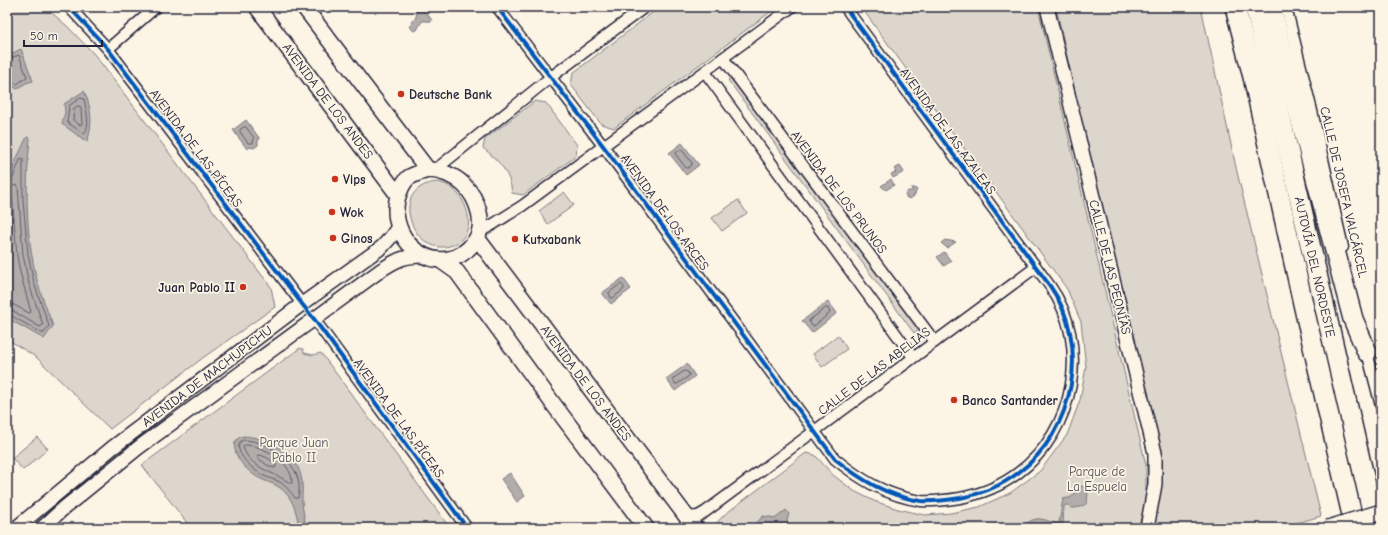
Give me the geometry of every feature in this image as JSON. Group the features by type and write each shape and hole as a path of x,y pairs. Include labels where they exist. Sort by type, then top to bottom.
{"highway":[{"name":"AUTOVÍA DEL NORDESTE","path":"1236,7 1355,528"},
{"name":"AUTOVÍA DEL NORDESTE","path":"1255,7 1376,528"},
{"path":"1271,7 1353,319 1367,352"}],"main road":[{"name":"AVENIDA DE LOS ANDES","path":"257,7 398,195"},
{"path":"304,7 431,170"},
{"path":"440,260 458,256 471,246 478,235 480,217 473,198 464,186 452,176 431,170 409,178 402,186 398,195 396,215 398,227 403,236 408,244 424,256 440,260 457,272 646,528"},
{"name":"AVENIDA DE LOS ANDES","path":"478,235 691,523"},
{"path":"1328,528 1381,512"}],"street":[{"name":"AVENIDA DE LAS PÍCEAS","path":"69,7 108,49 302,304"},
{"path":"108,49 156,7"},
{"name":"AVENIDA DE LOS ARCES","path":"497,7 604,147 814,432"},
{"path":"431,170 551,77 645,7"},
{"path":"478,235 522,206 604,147 792,7"},
{"name":"AVENIDA DE LAS AZALEAS","path":"814,432 835,459 853,474 874,487 905,498 922,501 938,501 966,497 996,487 1018,473 1034,458 1052,434 1061,418 1067,403 1072,374 1073,350 1071,339 1063,308 1056,294 845,7"},
{"name":"CALLE DE LAS PEONÍAS","path":"1047,7 1154,454 1156,484 1152,510 1147,528"},
{"name":"CALLE DE JOSEFA VALCÁRCEL","path":"1286,7 1312,111 1367,352 1381,406"},
{"name":"AVENIDA DE LOS PRUNOS","path":"723,58 935,342"},
{"path":"705,72 913,357"},
{"name":"AVENIDA DE MACHUPICHU","path":"16,528 112,448 302,304 382,247 398,227"},
{"name":"AVENIDA DE MACHUPICHU","path":"42,528 64,508 138,448 393,262 406,257 424,256"},
{"name":"CALLE DE LAS ABELIAS","path":"691,523 698,516 1036,267"},
{"path":"302,304 314,319"},
{"name":"AVENIDA DE LAS PÍCEAS","path":"314,319 467,528"}],"green space":[{"path":"7,7 45,7 67,26 94,54 271,287 275,307 204,357 110,429 36,357 7,339"},
{"path":"660,7 777,7 614,128 601,124 571,85 573,73"},
{"name":"Parque de La Espuela","path":"861,7 1038,7 1146,465 1146,493 1144,508 1138,528 712,528 724,515 806,453 815,455 833,475 854,491 874,501 898,509 925,515 951,513 979,507 1010,493 1040,471 1067,435 1080,400 1086,367 1081,322 1067,289"},
{"path":"1056,7 1201,7 1237,172 1321,516 1280,528 1152,528 1161,480"},
{"path":"731,78 919,330 914,333 728,80"},
{"path":"535,101 546,103 577,145 576,156 523,195 512,193 509,179 503,168 499,162 483,148 485,139"},
{"path":"437,182 449,186 459,195 468,217 466,233 462,239 455,244 441,247 428,243 418,234 411,222 409,209 412,196 421,187"},
{"path":"564,192 574,205 548,224 539,211"},
{"path":"738,200 747,213 722,231 712,218"},
{"path":"838,335 847,349 822,367 813,354"},
{"name":"Parque Juan Pablo II","path":"300,348 303,349 304,353 313,355 321,353 450,528 191,528 142,465"},
{"path":"37,437 48,449 23,470 12,458"}],"water":[{"path":"417,7 429,7 428,15 432,20 431,22 422,21 417,30 414,31 409,27 416,17"},
{"path":"21,49 33,81 26,83 17,89 7,83 7,56"},
{"path":"84,91 89,104 91,116 87,142 62,124 65,112 64,104"},
{"path":"246,120 260,139 258,140 258,145 254,148 250,147 247,149 233,130"},
{"path":"27,137 30,138 27,203 31,251 42,297 53,326 44,339 7,318 7,184 14,164"},
{"path":"682,143 699,165 686,175 669,153"},
{"path":"900,166 904,172 893,178 891,174 896,172 894,169"},
{"path":"891,179 894,185 886,190 881,186"},
{"path":"911,188 915,188 917,190 914,196 910,199 905,195 908,191 913,191"},
{"path":"945,240 956,242 947,248 941,243"},
{"path":"944,252 951,261 944,266 937,257"},
{"path":"623,278 631,289 611,304 602,293"},
{"path":"828,301 837,313 812,333 802,321"},
{"path":"687,364 695,376 675,391 666,379"},
{"path":"243,436 261,439 270,443 278,447 293,459 298,467 302,479 302,503 306,528 299,528 295,508 285,492 276,485 251,473 239,460 235,450 235,443 237,439"},
{"path":"510,473 525,496 517,502 501,479"},
{"path":"1077,486 1082,486 1088,492 1087,503 1076,508 1071,508 1069,505 1064,506 1063,522 1060,528 1044,526 1038,528 1020,528 1030,521 1037,519 1057,524 1059,523 1063,499 1073,496"},
{"path":"786,510 789,514 787,520 789,528 752,528 763,516 776,518"}],"cycle path":[{"path":"69,7 108,49 314,319 467,528"},
{"path":"497,7 604,147 835,459 855,474 875,486 909,499 931,501 968,496 983,492 998,486 1011,478 1037,455 1053,434 1064,411 1071,386 1073,360 1070,334 1063,309 1050,286 845,7"}],"place":[{"name":"Deutsche Bank","path":"401,94"},
{"name":"Vips","path":"335,179"},
{"name":"Wok","path":"332,212"},
{"name":"Ginos","path":"333,238"},
{"name":"Kutxabank","path":"515,239"},
{"name":"Juan Pablo II","path":"243,287"},
{"name":"Banco Santander","path":"954,400"}]}
